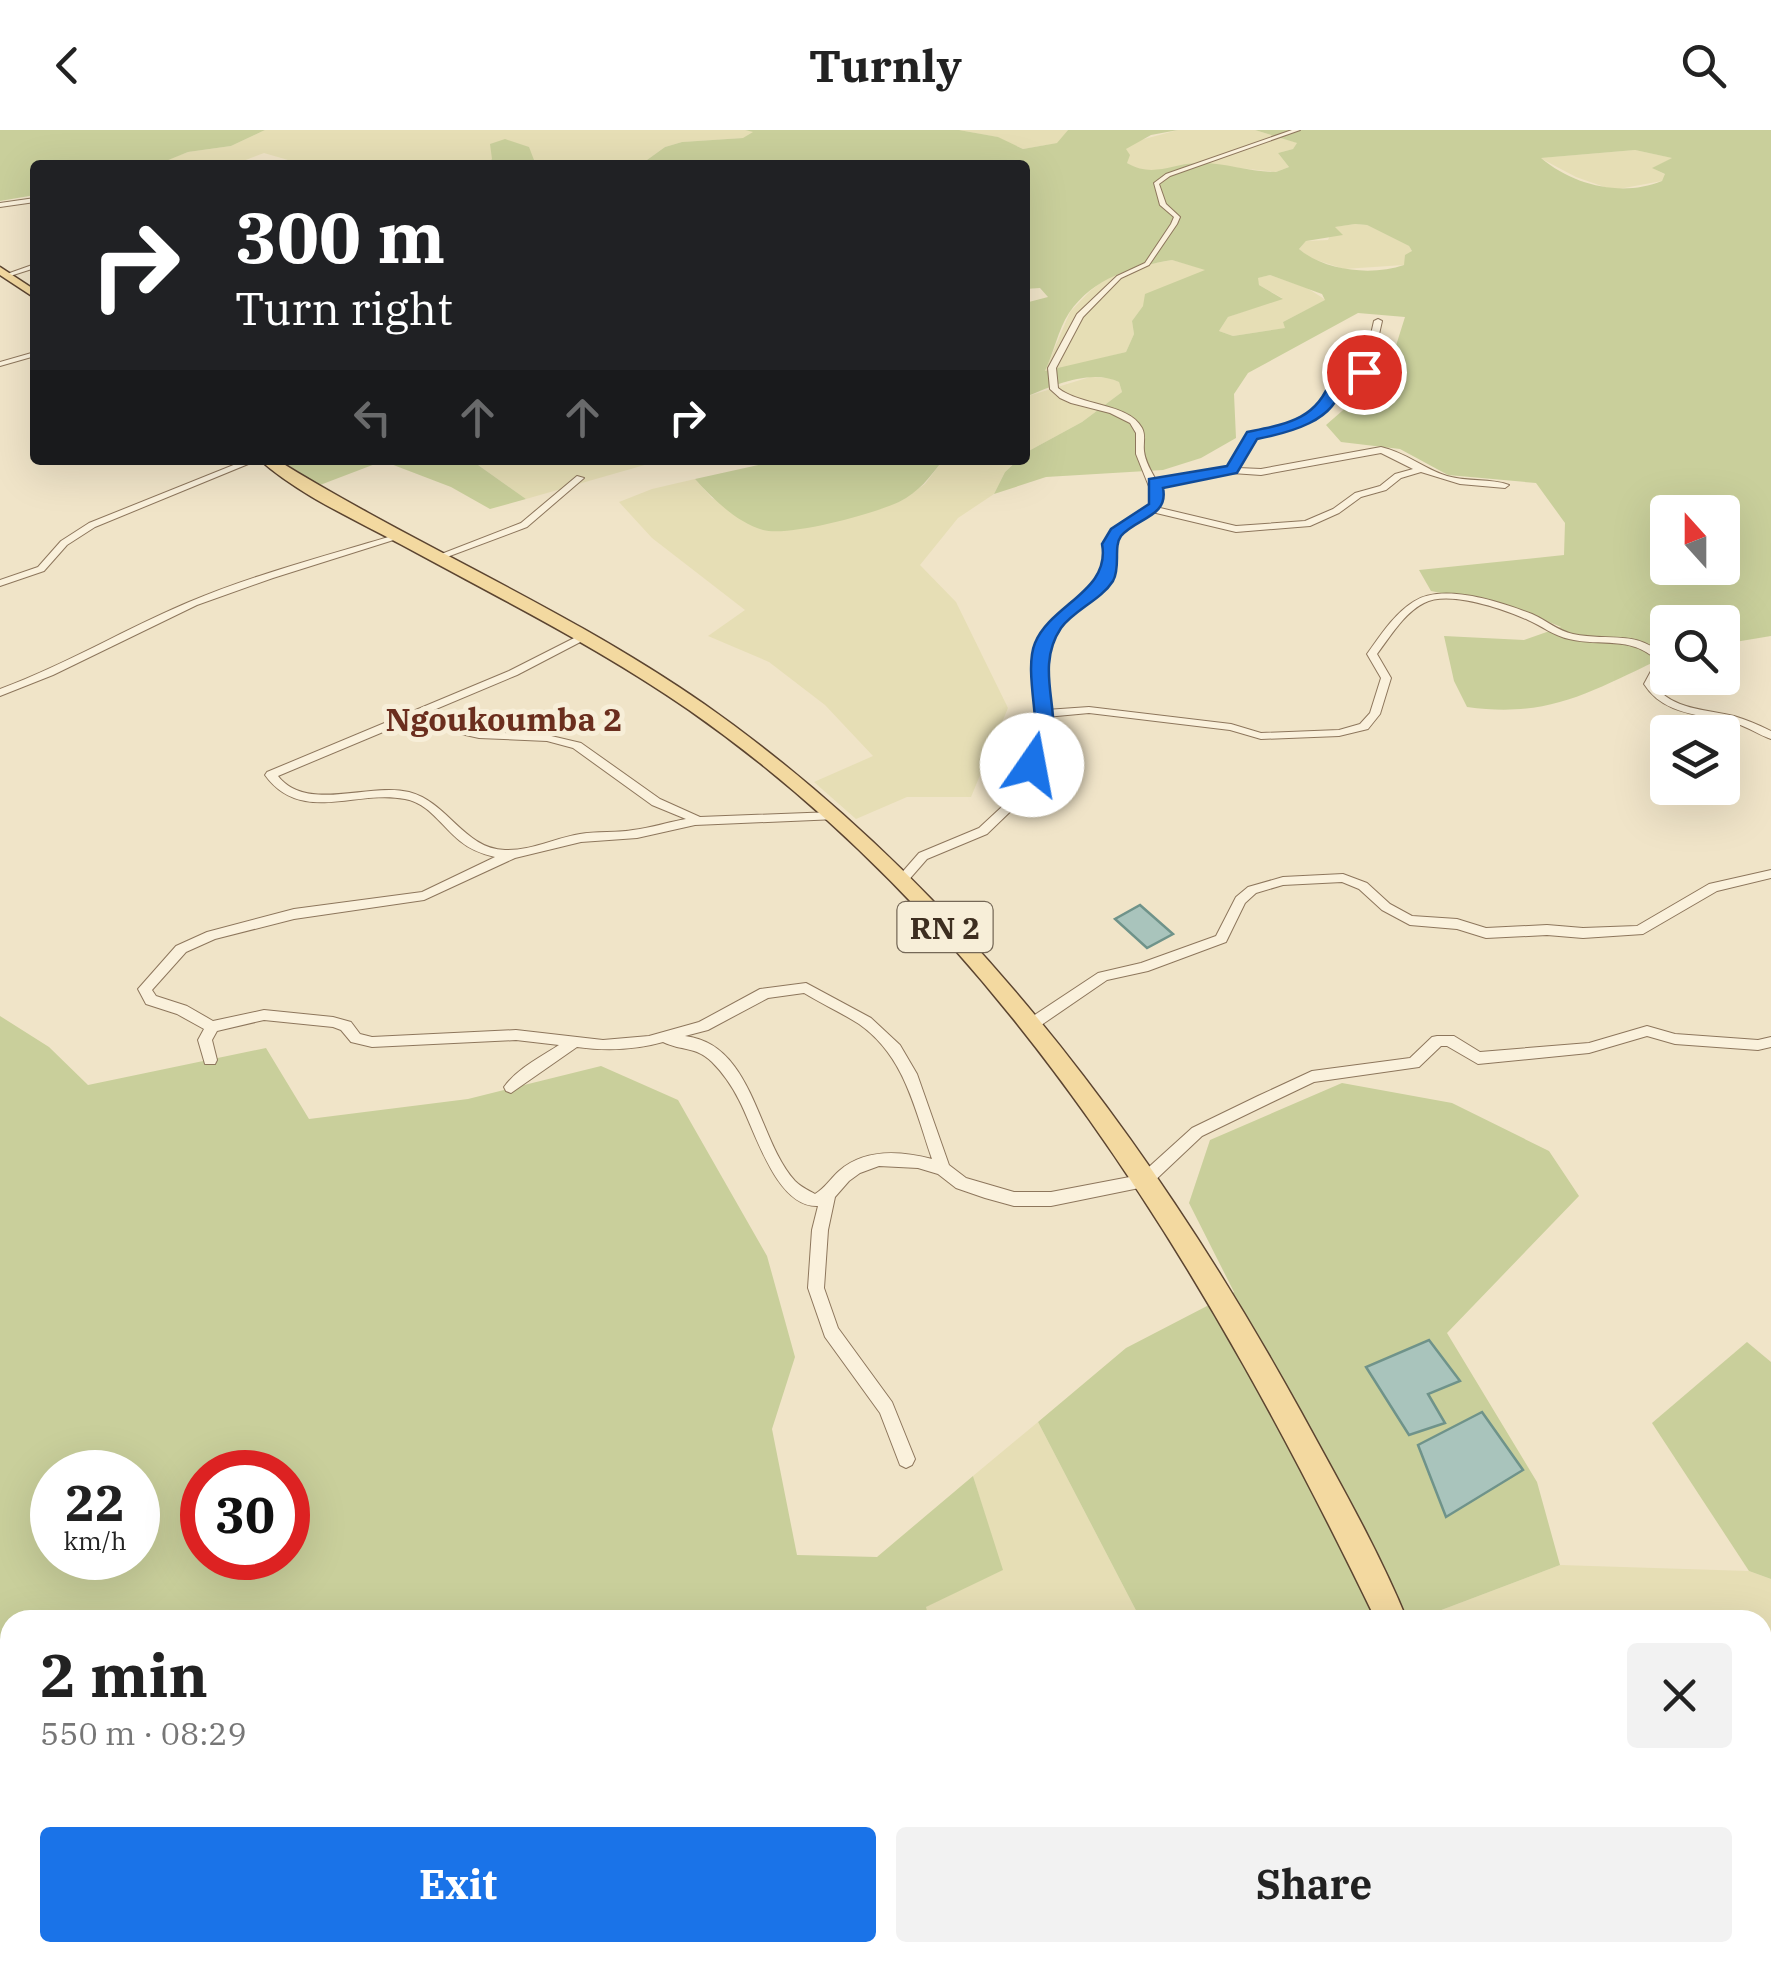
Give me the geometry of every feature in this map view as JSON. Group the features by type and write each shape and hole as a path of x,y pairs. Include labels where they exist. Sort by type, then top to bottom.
{"main road":[{"path":"4,272 30,291"},
{"name":"RN 2","path":"275,465 398,538 646,673 745,742 902,880 994,980 1144,1181 1288,1410 1387,1610"}],"street":[{"path":"902,880 924,856 983,830 1010,804 1044,744 1042,645 1046,635 1073,606 1106,580 1112,556 1110,544 1116,532 1152,509 1158,499 1140,453 1141,433 1136,425 1115,412 1064,398 1054,389 1052,368 1080,316 1119,278 1147,264 1174,224 1177,216 1163,205 1156,184 1168,176 1297,130"},
{"path":"0,205 30,201"},
{"path":"4,272 30,267"},
{"path":"1232,470 1252,435 1288,429 1325,406 1333,396 1335,382 1364,376 1360,367 1373,344 1378,321"},
{"path":"0,364 30,355"},
{"path":"1154,482 1164,484 1232,470 1261,472 1381,450 1474,486 1505,485"},
{"path":"0,583 40,569 64,542 92,525 242,465"},
{"path":"1152,509 1236,528 1307,524 1336,511 1358,495 1422,469"},
{"path":"436,558 524,525 580,478"},
{"path":"0,694 63,669 152,622 213,596 398,538"},
{"path":"1041,714 1089,710 1232,727 1261,736 1339,733 1364,728 1375,714 1386,678 1372,654 1398,625 1401,616 1424,599 1440,598 1512,611 1568,637 1617,637 1645,644 1662,659 1649,684 1653,694 1664,702 1745,722 1771,736"},
{"path":"584,636 523,668 271,775 272,780 280,788 308,799 406,794 446,819 463,842 495,854 706,821 832,816"},
{"path":"406,718 479,735 547,738 577,745 656,802 676,813 706,821"},
{"path":"517,852 424,896 294,914 236,928 181,948 146,989 151,1000 182,1010 212,1028 264,1015 333,1022 346,1026 356,1038 372,1042 516,1036 572,1044 681,1039 708,1052 734,1076 789,1184 814,1200 828,1197"},
{"path":"1029,1026 1102,976 1143,968 1221,940 1240,900 1252,890 1283,881 1343,878 1363,886 1410,920 1456,924 1486,933 1583,933 1639,931 1713,887 1771,874"},
{"path":"649,1042 703,1026 765,992 806,988 866,1022 895,1048 910,1074 943,1168"},
{"path":"210,1060 205,1040 212,1028"},
{"path":"906,1458 886,1408 831,1332 816,1288 820,1230 828,1197 852,1170 882,1159 914,1160 943,1168 961,1183 1014,1199 1062,1198 1144,1181 1196,1132 1312,1077 1414,1062 1436,1041 1449,1040 1478,1058 1588,1048 1647,1032 1674,1039 1758,1045 1771,1042"},
{"path":"512,1087 526,1073 572,1044"}],"shaded area":[{"path":"265,130 755,132 744,138 682,142 665,147 647,160 288,160 264,153 246,160 167,160 188,152 231,146"},
{"path":"959,130 1068,130 1058,143 1023,149 997,137"},
{"path":"1178,130 1255,130 1298,143 1293,149 1278,153 1289,167 1276,172 1192,163 1161,172 1138,170 1127,163 1126,149 1133,142"},
{"path":"1635,150 1673,158 1653,168 1666,175 1662,181 1613,190 1540,158"},
{"path":"1367,225 1409,246 1412,251 1404,265 1344,269 1310,258 1299,249 1306,241 1328,240 1334,227"},
{"path":"1172,260 1207,270 1143,306 1132,321 1134,334 1126,352 1044,373 1070,312 1089,292 1109,276"},
{"path":"1270,275 1307,288 1326,300 1283,322 1286,328 1233,336 1219,331 1228,317 1282,298 1259,285 1257,278"},
{"path":"1090,377 1119,382 1122,392 1082,422 1030,450 1030,395"},
{"path":"478,465 645,465 526,499"},
{"path":"939,465 1013,465 994,494 958,518 920,565 956,602 1008,708 971,797 907,797 856,819 814,782 873,756 825,705 769,662 708,636 745,610 652,538 619,502 695,479 712,498 793,529 899,502 925,484"},
{"path":"1038,1422 1136,1610 926,1610 925,1607 1002,1570 973,1476"},
{"path":"1560,1565 1749,1571 1771,1579 1771,1610 1441,1610"}],"green space":[{"path":"0,130 265,130 231,146 188,152 168,160 30,160 30,196 0,201"},
{"path":"745,130 959,130 998,137 1023,149 1057,143 1068,130 1178,130 1151,135 1126,149 1130,155 1127,163 1153,170 1207,163 1276,172 1289,167 1278,153 1293,149 1297,143 1255,130 1771,130 1771,636 1740,641 1740,605 1650,605 1650,664 1571,699 1548,705 1497,710 1467,707 1454,681 1444,636 1524,640 1561,627 1516,608 1431,591 1419,570 1564,555 1565,523 1536,483 1448,475 1400,449 1341,442 1326,425 1388,371 1405,317 1358,313 1248,373 1234,394 1236,438 1201,458 1163,470 1046,477 994,494 1013,465 1030,465 1030,450 1082,422 1122,392 1119,382 1096,377 1072,380 1030,395 1030,302 1048,297 1040,288 1030,289 1030,160 647,160 665,147 682,142 743,138 753,132","holes":["1635,150 1672,158 1652,168 1665,174 1662,181 1631,188 1584,182 1541,158","1367,225 1409,246 1412,251 1405,255 1404,265 1364,271 1335,267 1299,249 1306,241 1343,235 1335,227","1172,260 1205,270 1145,294 1143,306 1132,321 1134,334 1126,352 1045,371 1069,313 1102,282","1270,275 1322,294 1325,300 1283,322 1285,328 1233,336 1219,331 1228,317 1283,299 1259,285 1258,278"]},
{"path":"505,139 529,147 534,160 491,160 490,144"},
{"path":"287,465 372,465 320,485"},
{"path":"393,465 478,465 526,499 490,509 451,487"},
{"path":"758,465 939,465 918,489 899,502 851,518 775,531 763,530 734,516 695,479"},
{"path":"0,1016 49,1047 88,1085 266,1048 309,1119 468,1099 601,1066 678,1100 767,1256 795,1357 772,1429 797,1555 877,1557 973,1476 1003,1570 927,1610 0,1610"},
{"path":"1342,1083 1452,1103 1549,1151 1579,1196 1447,1333 1537,1482 1560,1565 1441,1610 1136,1610 1038,1422 1126,1348 1234,1292 1189,1203 1210,1140"},
{"path":"1747,1342 1771,1362 1771,1579 1749,1571 1652,1423"}],"water":[{"path":"1140,905 1173,934 1147,948 1115,919"},
{"path":"1429,1340 1460,1381 1428,1394 1445,1423 1409,1435 1366,1367"},
{"path":"1482,1412 1523,1470 1446,1517 1418,1445"}],"district":[{"name":"Ngoukoumba 2","path":"504,719"}],"route":[{"path":"1032,765 1044,744 1040,706 1042,645 1046,635 1073,606 1106,580 1112,556 1110,544 1116,532 1155,506 1158,499 1154,482 1164,484 1232,470 1252,435 1288,429 1325,406 1333,396 1335,382 1364,376 1364,372"}]}
